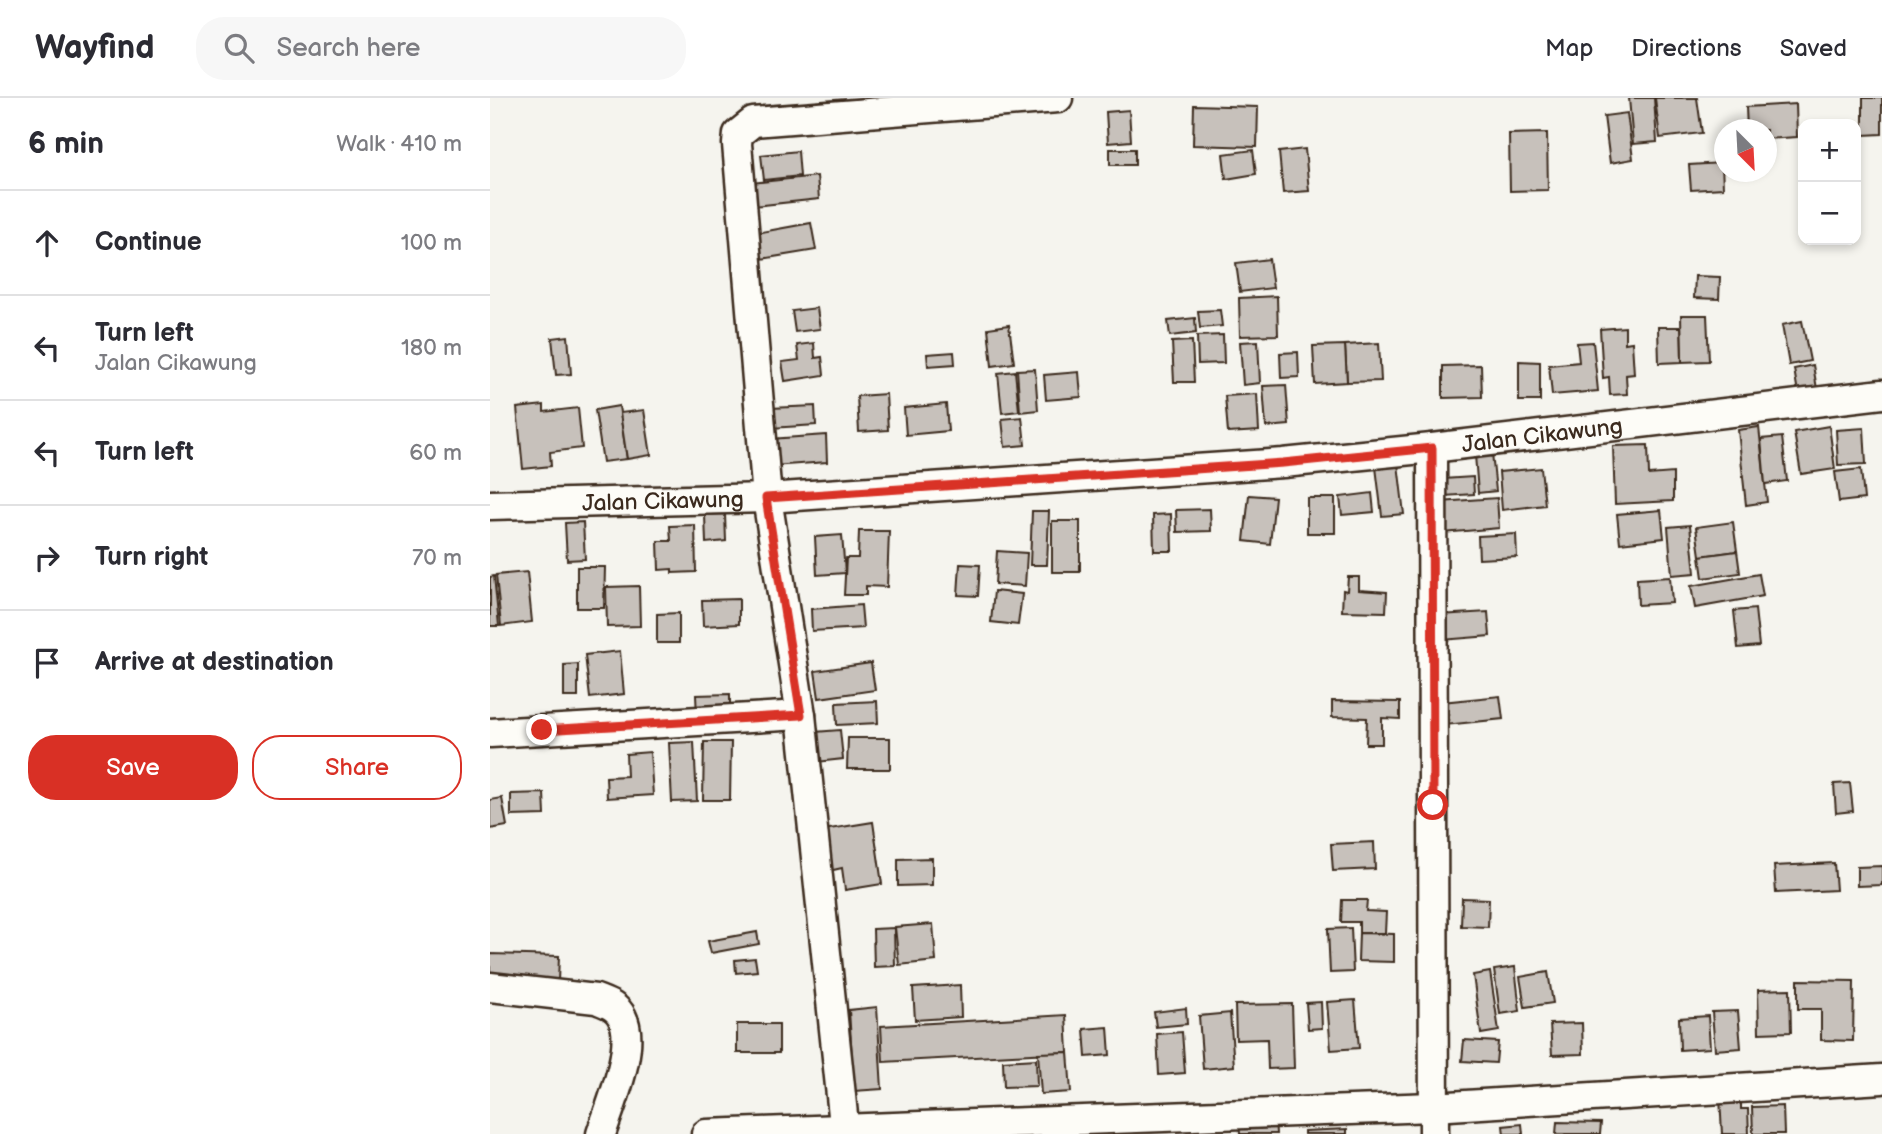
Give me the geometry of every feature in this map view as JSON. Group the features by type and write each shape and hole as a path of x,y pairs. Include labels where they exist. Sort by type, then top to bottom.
{"street":[{"path":"744,98 744,127"},
{"path":"845,1132 801,715 766,498 738,134 753,122 1058,98"},
{"name":"Jalan Cikawung","path":"490,505 766,498 1269,464 1432,448 1882,394"},
{"path":"1432,448 1433,1120"},
{"path":"490,733 801,715"},
{"path":"490,987 596,999 612,1005 623,1018 627,1039 625,1050 601,1134"},
{"path":"706,1134 1433,1120 1882,1079"}],"building":[{"path":"1629,98 1654,98 1657,142 1633,144"},
{"path":"1655,98 1697,98 1702,133 1660,138"},
{"path":"1863,98 1882,98 1882,134 1863,135"},
{"path":"1796,104 1797,137 1777,138 1777,119 1747,119 1746,107"},
{"path":"1194,105 1258,107 1257,147 1193,145"},
{"path":"1129,110 1131,141 1108,143 1106,112"},
{"path":"1627,113 1633,159 1610,163 1604,116"},
{"path":"1547,133 1548,190 1510,191 1509,134"},
{"path":"1110,149 1135,149 1135,165 1110,165"},
{"path":"1305,149 1309,191 1283,193 1279,152"},
{"path":"1253,150 1256,174 1226,179 1223,154"},
{"path":"798,151 800,176 764,180 761,155"},
{"path":"1714,163 1714,182 1723,182 1723,188 1691,190 1689,165"},
{"path":"817,176 819,199 754,206 752,183"},
{"path":"811,223 816,250 761,259 756,233"},
{"path":"1269,259 1273,288 1240,292 1236,263"},
{"path":"1695,276 1720,277 1719,299 1694,298"},
{"path":"1277,296 1278,335 1240,336 1239,298"},
{"path":"817,308 820,329 795,332 792,311"},
{"path":"1220,310 1222,326 1200,328 1198,311"},
{"path":"1681,315 1707,315 1709,361 1682,362"},
{"path":"1195,318 1196,333 1170,336 1168,321"},
{"path":"1802,321 1810,361 1789,365 1782,325"},
{"path":"1009,325 1014,363 992,366 988,328"},
{"path":"1625,327 1625,343 1632,342 1634,374 1626,375 1627,394 1610,395 1609,377 1603,378 1600,329"},
{"path":"1658,327 1681,327 1682,362 1659,363"},
{"path":"1223,335 1224,363 1198,364 1197,336"},
{"path":"568,336 571,374 556,375 552,338"},
{"path":"1192,341 1194,382 1174,382 1172,342"},
{"path":"1258,341 1260,383 1243,385 1240,342"},
{"path":"1593,342 1598,391 1552,395 1549,365 1579,362 1577,343"},
{"path":"814,343 815,358 822,357 824,375 785,381 782,362 799,360 797,345"},
{"path":"1379,343 1381,381 1347,382 1345,345"},
{"path":"1345,345 1347,382 1315,384 1313,346"},
{"path":"954,352 955,364 928,366 927,354"},
{"path":"1298,352 1299,377 1281,378 1280,353"},
{"path":"1519,361 1540,362 1540,401 1519,401"},
{"path":"1481,365 1482,397 1443,398 1443,366"},
{"path":"1813,365 1817,389 1798,393 1794,369"},
{"path":"1035,369 1038,410 1020,412 1017,370"},
{"path":"1015,371 1019,411 1002,413 998,373"},
{"path":"1079,372 1081,397 1046,400 1044,375"},
{"path":"1286,385 1289,425 1266,427 1263,386"},
{"path":"886,394 888,430 859,432 857,396"},
{"path":"1257,394 1259,431 1228,433 1225,396"},
{"path":"946,404 948,431 906,435 904,408"},
{"path":"544,405 544,412 578,408 582,448 550,452 551,466 523,469 517,408"},
{"path":"619,406 627,459 603,462 595,410"},
{"path":"815,406 816,425 771,428 770,408"},
{"path":"644,410 651,455 627,459 620,413"},
{"path":"1022,417 1025,445 1005,447 1002,419"},
{"path":"1829,426 1835,469 1801,474 1794,432"},
{"path":"1759,427 1767,502 1746,505 1738,430"},
{"path":"1864,428 1866,464 1838,465 1836,430"},
{"path":"826,435 827,462 772,466 770,439"},
{"path":"1782,437 1787,481 1765,484 1761,439"},
{"path":"1648,445 1649,475 1673,473 1673,501 1615,504 1613,446"},
{"path":"1492,453 1496,491 1478,493 1475,455"},
{"path":"1398,464 1404,514 1382,516 1376,467"},
{"path":"1541,468 1545,505 1502,510 1499,472"},
{"path":"1861,469 1864,499 1839,502 1835,472"},
{"path":"1473,477 1474,494 1444,496 1443,479"},
{"path":"1372,493 1374,512 1342,515 1340,497"},
{"path":"1249,495 1275,497 1270,544 1244,541"},
{"path":"1307,498 1335,498 1335,533 1307,533"},
{"path":"1497,498 1499,528 1443,533 1440,502"},
{"path":"1210,509 1211,531 1177,532 1176,510"},
{"path":"1661,510 1664,538 1620,543 1617,514"},
{"path":"1032,511 1049,511 1047,565 1030,565"},
{"path":"725,514 726,541 706,543 705,515"},
{"path":"1171,514 1172,551 1154,551 1153,515"},
{"path":"1052,521 1080,521 1080,572 1052,572"},
{"path":"583,522 585,559 567,560 565,523"},
{"path":"1733,522 1737,551 1700,556 1696,527"},
{"path":"695,525 696,572 672,573 672,569 659,570 658,541 671,541 670,526"},
{"path":"1690,525 1695,573 1672,575 1668,527"},
{"path":"859,531 889,531 887,587 866,586 866,595 844,595 846,558 858,558"},
{"path":"1516,534 1517,557 1479,559 1478,536"},
{"path":"842,535 845,573 817,575 815,537"},
{"path":"997,551 1027,553 1025,586 995,584"},
{"path":"1737,551 1740,573 1703,578 1700,556"},
{"path":"960,564 980,565 978,596 958,595"},
{"path":"577,567 605,567 604,608 577,608"},
{"path":"527,572 532,622 501,626 496,575"},
{"path":"1759,574 1763,596 1695,608 1691,586"},
{"path":"494,576 499,626 490,626 490,577"},
{"path":"1348,577 1359,577 1359,590 1387,592 1386,612 1342,611 1343,590 1347,591"},
{"path":"1670,577 1672,603 1638,605 1637,579"},
{"path":"639,586 640,626 607,627 606,587"},
{"path":"994,591 1022,594 1018,625 991,622"},
{"path":"739,599 739,624 703,626 702,600"},
{"path":"861,605 863,628 812,631 811,609"},
{"path":"1755,609 1759,646 1738,648 1734,611"},
{"path":"1488,612 1490,636 1442,640 1440,615"},
{"path":"679,613 679,643 657,643 657,614"},
{"path":"620,651 624,694 590,698 585,655"},
{"path":"871,663 875,690 819,698 815,671"},
{"path":"578,664 578,697 564,697 564,665"},
{"path":"730,694 730,714 697,716 696,695"},
{"path":"1500,696 1503,719 1445,725 1442,702"},
{"path":"877,701 878,723 837,725 836,703"},
{"path":"1332,701 1400,702 1400,719 1382,718 1382,744 1366,744 1367,718 1332,717"},
{"path":"840,730 843,759 817,762 815,732"},
{"path":"848,738 890,738 890,769 847,769"},
{"path":"694,742 697,801 672,802 669,743"},
{"path":"704,742 731,742 730,800 703,800"},
{"path":"650,752 653,795 607,798 606,777 627,776 626,754"},
{"path":"1850,783 1853,811 1836,813 1834,784"},
{"path":"544,793 545,815 511,816 511,794"},
{"path":"502,798 507,826 490,829 490,800"},
{"path":"873,822 882,884 845,890 842,868 829,871 823,830"},
{"path":"1374,842 1375,869 1333,871 1331,844"},
{"path":"932,858 932,885 898,886 898,859"},
{"path":"1834,863 1836,890 1776,893 1774,866"},
{"path":"1882,866 1882,885 1857,886 1857,867"},
{"path":"1462,898 1489,899 1488,927 1461,926"},
{"path":"1342,900 1367,900 1366,911 1386,912 1385,933 1359,933 1359,922 1341,922"},
{"path":"933,924 936,961 899,965 895,927"},
{"path":"894,928 895,966 874,967 873,929"},
{"path":"1351,928 1353,972 1330,973 1328,929"},
{"path":"757,932 759,944 711,953 708,941"},
{"path":"1359,933 1394,934 1394,962 1358,961"},
{"path":"490,954 559,956 558,982 490,980"},
{"path":"755,958 757,971 736,973 735,960"},
{"path":"1515,967 1520,1011 1500,1014 1494,970"},
{"path":"1490,972 1499,1031 1481,1034 1473,975"},
{"path":"1548,972 1553,1003 1525,1007 1520,977"},
{"path":"1798,980 1854,981 1853,1041 1821,1040 1821,1009 1798,1009"},
{"path":"960,985 961,1017 915,1020 913,988"},
{"path":"1790,989 1791,1032 1759,1033 1758,990"},
{"path":"1355,1000 1359,1048 1331,1050 1327,1002"},
{"path":"1321,1002 1322,1028 1308,1029 1306,1003"},
{"path":"1292,1004 1294,1068 1268,1069 1267,1039 1236,1040 1235,1005"},
{"path":"877,1007 882,1089 854,1091 849,1010"},
{"path":"1186,1008 1187,1024 1156,1027 1154,1012"},
{"path":"1738,1011 1741,1048 1715,1050 1712,1012"},
{"path":"1230,1013 1234,1066 1203,1069 1199,1016"},
{"path":"1066,1015 1068,1052 883,1062 881,1026"},
{"path":"1708,1016 1710,1048 1680,1050 1679,1018"},
{"path":"1582,1023 1583,1054 1552,1055 1550,1024"},
{"path":"737,1024 779,1024 779,1053 737,1053"},
{"path":"1108,1027 1110,1055 1086,1057 1084,1029"},
{"path":"1182,1032 1185,1073 1159,1075 1157,1034"},
{"path":"1464,1040 1498,1042 1496,1063 1462,1061"},
{"path":"1068,1052 1071,1092 1041,1094 1038,1053"},
{"path":"1036,1059 1037,1086 1004,1087 1003,1061"},
{"path":"1741,1096 1741,1109 1748,1109 1749,1134 1722,1134 1720,1097"},
{"path":"1783,1106 1784,1134 1753,1134 1752,1107"},
{"path":"1275,1118 1276,1134 1240,1134 1239,1120"},
{"path":"1557,1122 1601,1123 1600,1134 1556,1134"},
{"path":"1522,1124 1523,1134 1504,1134 1503,1126"},
{"path":"1347,1129 1347,1134 1304,1134 1304,1131"}],"route":[{"path":"542,730 801,715 766,498 1283,463 1432,448 1433,805"}]}
